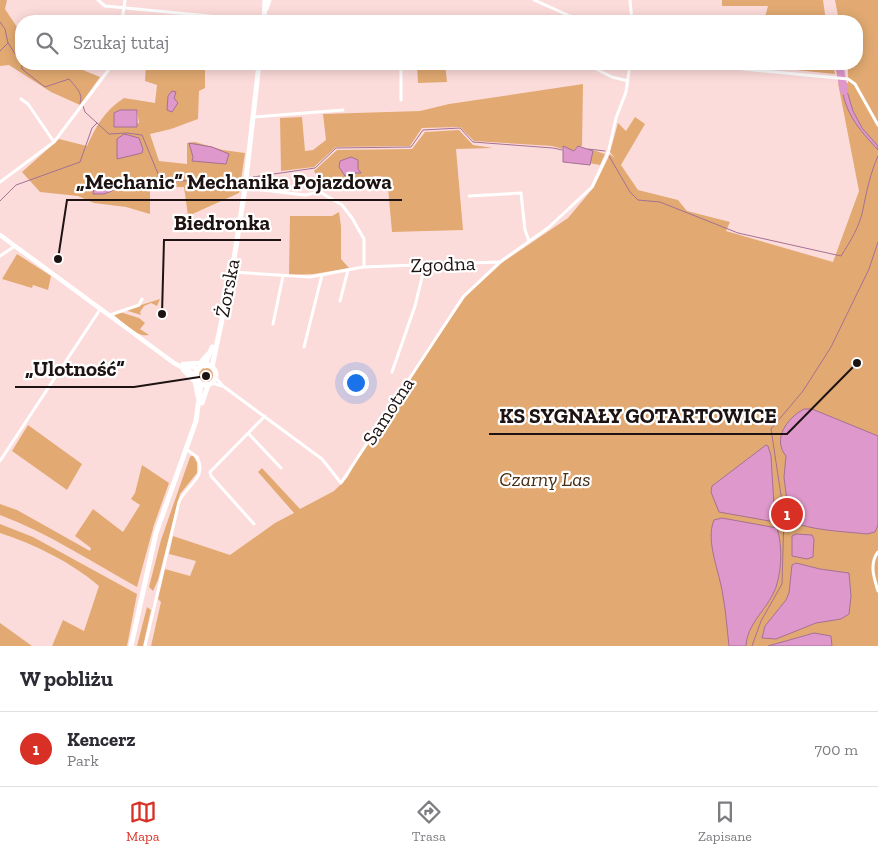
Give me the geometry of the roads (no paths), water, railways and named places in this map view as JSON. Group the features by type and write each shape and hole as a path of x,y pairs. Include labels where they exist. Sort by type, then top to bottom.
{"main road":[{"path":"265,0 265,10"},
{"path":"264,15 269,0"},
{"name":"Żorska","path":"212,367 232,272 245,188 259,70"},
{"name":"Żorska","path":"206,366 218,333"},
{"path":"131,646 160,522 212,382 212,367 206,366 198,372 201,384 193,429"},
{"path":"201,384 212,382"}],"street":[{"path":"98,0 105,6 198,15"},
{"path":"123,15 125,0"},
{"path":"534,0 568,15"},
{"path":"630,0 631,15"},
{"path":"0,182 54,142 108,70"},
{"path":"401,70 401,100"},
{"path":"598,70 612,77 628,81"},
{"name":"Zgodna","path":"232,272 310,277 364,267 500,262 548,228 592,187 608,153 629,70"},
{"path":"753,70 848,79 855,84 878,125"},
{"path":"21,99 28,104 54,142"},
{"path":"254,117 343,110"},
{"path":"245,188 305,195 320,192 342,205 364,240 364,267"},
{"path":"468,196 521,194 525,230 530,241"},
{"path":"0,235 169,358 198,372"},
{"path":"0,256 15,246"},
{"name":"Samotna","path":"212,382 223,386 322,459 341,483 463,297 500,262"},
{"path":"392,372 415,306 425,264"},
{"path":"340,301 348,270"},
{"path":"304,347 322,275"},
{"path":"273,324 283,276"},
{"path":"110,315 139,305 142,300"},
{"path":"0,461 101,308"},
{"path":"181,365 203,361 212,347"},
{"path":"181,365 195,382 198,408"},
{"path":"254,524 211,476 210,472 264,416"},
{"path":"248,433 281,468"},
{"path":"145,646 179,502 183,494 196,481 200,472 197,457 186,449"},
{"path":"878,552 873,562 878,590"}],"waterway":[{"path":"0,22 5,29 8,43 15,54"},
{"path":"0,51 8,43"},
{"path":"23,70 45,87 69,79 80,93 80,103"},
{"path":"840,70 844,91"},
{"path":"83,106 85,112 109,134 127,133 142,135 161,181"},
{"path":"0,201 16,185 80,162 92,128 97,123"},
{"path":"253,177 315,168 336,148 411,147 423,130 460,128 473,142 562,150"},
{"path":"588,149 605,151"},
{"path":"609,156 630,192 638,200 660,202 738,233 841,256 860,222 878,156"},
{"path":"98,184 98,181 171,183 179,181 239,179"},
{"path":"752,646 761,621 782,584 784,515 771,429 803,391 831,347 869,269 878,242"}],"place":[{"name":"„Mechanic” Mechanika Pojazdowa","path":"58,259"},
{"name":"Biedronka","path":"162,314"},
{"name":"KS SYGNAŁY GOTARTOWICE","path":"857,363"},
{"name":"„Ulotność”","path":"206,376"},
{"name":"Kencerz","path":"787,514"}],"park label":[{"name":"Czarny Las","path":"545,479"}]}
